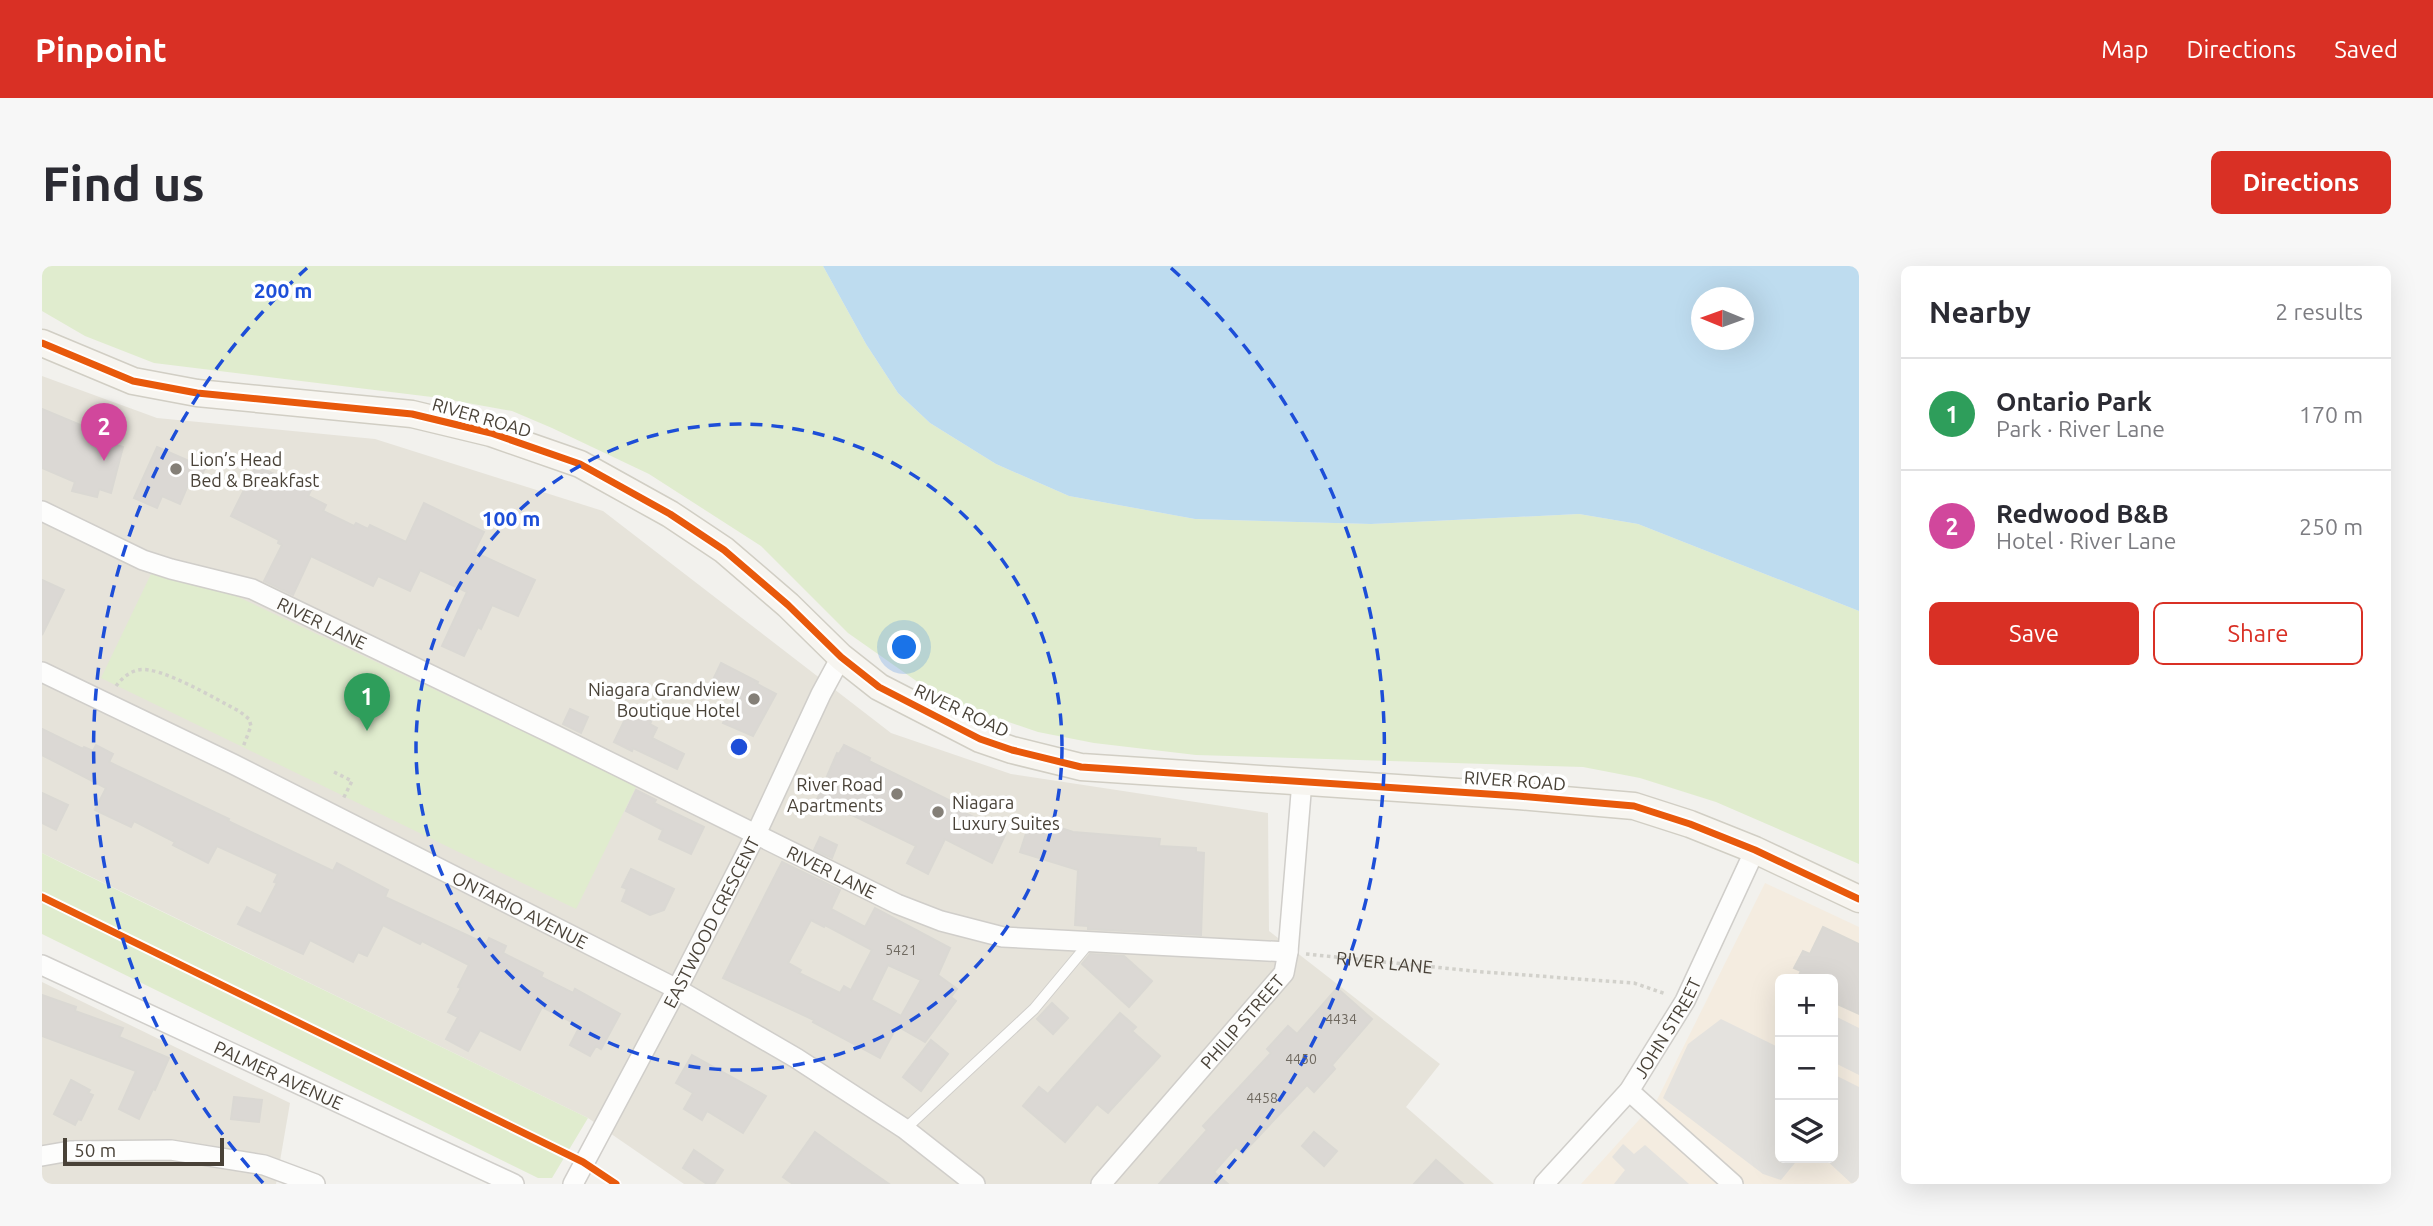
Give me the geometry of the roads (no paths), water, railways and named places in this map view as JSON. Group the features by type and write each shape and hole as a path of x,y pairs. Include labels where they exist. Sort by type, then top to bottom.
{"main road":[{"name":"RIVER ROAD","path":"42,342 133,381 197,393 412,414 491,433 580,464 670,514 724,550 788,605 841,657 879,687 980,738 1012,750 1081,767 1634,806 1690,824 1755,850 1859,899"}],"street":[{"name":"RIVER LANE","path":"42,511 143,560 252,589 897,904 941,921 1003,937 1288,952"},
{"name":"EASTWOOD CRESCENT","path":"573,1184 756,834 841,657"},
{"name":"ONTARIO AVENUE","path":"42,671 233,764 677,989 796,1058 905,1129 975,1184"},
{"name":"PHILIP STREET","path":"1101,1184 1284,973 1302,782"},
{"name":"JOHN STREET","path":"1544,1184 1629,1091 1685,1000 1755,850"},
{"name":"PALMER AVENUE","path":"42,965 514,1184"},
{"path":"1629,1091 1733,1184"},
{"path":"42,1156 70,1151 171,1150 264,1165 315,1184"}],"lane":[{"path":"905,1129 1034,1009 1090,941"}],"water":[{"path":"823,266 1859,266 1859,611 1638,524 1579,514 1371,524 1195,519 1069,496 996,464 930,423 898,393 866,344"}],"place":[{"name":"Redwood B&B","path":"104,461"},
{"name":"Lion’s Head Bed & Breakfast","path":"176,469"},
{"name":"Niagara Grandview Boutique Hotel","path":"754,699"},
{"name":"Ontario Park","path":"367,731"},
{"name":"River Road Apartments","path":"897,794"},
{"name":"Niagara Luxury Suites","path":"938,812"}]}
